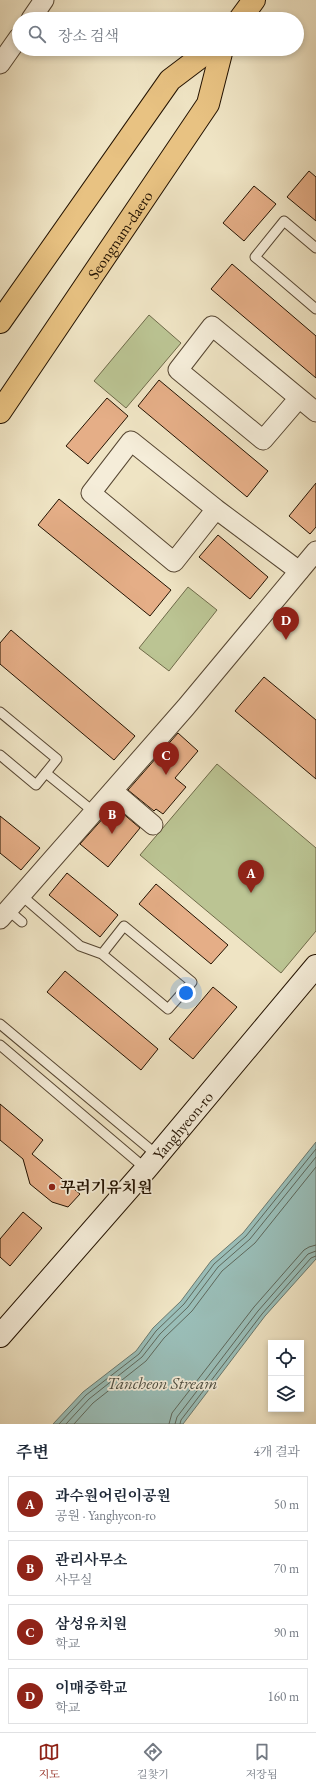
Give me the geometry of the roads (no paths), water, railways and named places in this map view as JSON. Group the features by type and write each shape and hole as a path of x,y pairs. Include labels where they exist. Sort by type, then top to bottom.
{"main road":[{"path":"245,12 254,0"},
{"path":"0,322 170,80 202,56"},
{"name":"Seongnam-daero","path":"0,412 208,104 220,56"},
{"name":"Yanghyeon-ro","path":"0,1336 151,1162 316,966"}],"street":[{"path":"36,12 44,0"},
{"path":"0,64 12,46"},
{"path":"299,398 263,440 178,370 212,326 316,412"},
{"path":"216,509 174,562 91,493 131,441 216,509 299,571"},
{"path":"10,917 21,895 186,707 316,551"},
{"path":"113,790 153,825"}],"lane":[{"path":"316,248 284,221 255,257 316,309"},
{"path":"0,712 57,759 36,785 2,761"},
{"path":"46,773 94,812"},
{"path":"21,895 80,946 102,954 168,1009 192,982 124,926 102,954"},
{"path":"0,1024 45,1061 151,1162"},
{"path":"0,1045 34,1074 151,1162"},
{"path":"34,1074 45,1061"}],"water":[{"name":"Tancheon Stream","path":"316,1142 316,1259 265,1316 183,1424 53,1424 83,1392 136,1351 153,1328 181,1301 211,1261 243,1233"}],"place":[{"name":"이매중학교","path":"286,640"},
{"name":"삼성유치원","path":"166,775"},
{"name":"관리사무소","path":"112,834"},
{"name":"과수원어린이공원","path":"251,893"},
{"name":"꾸러기유치원","path":"52,1187"}]}
